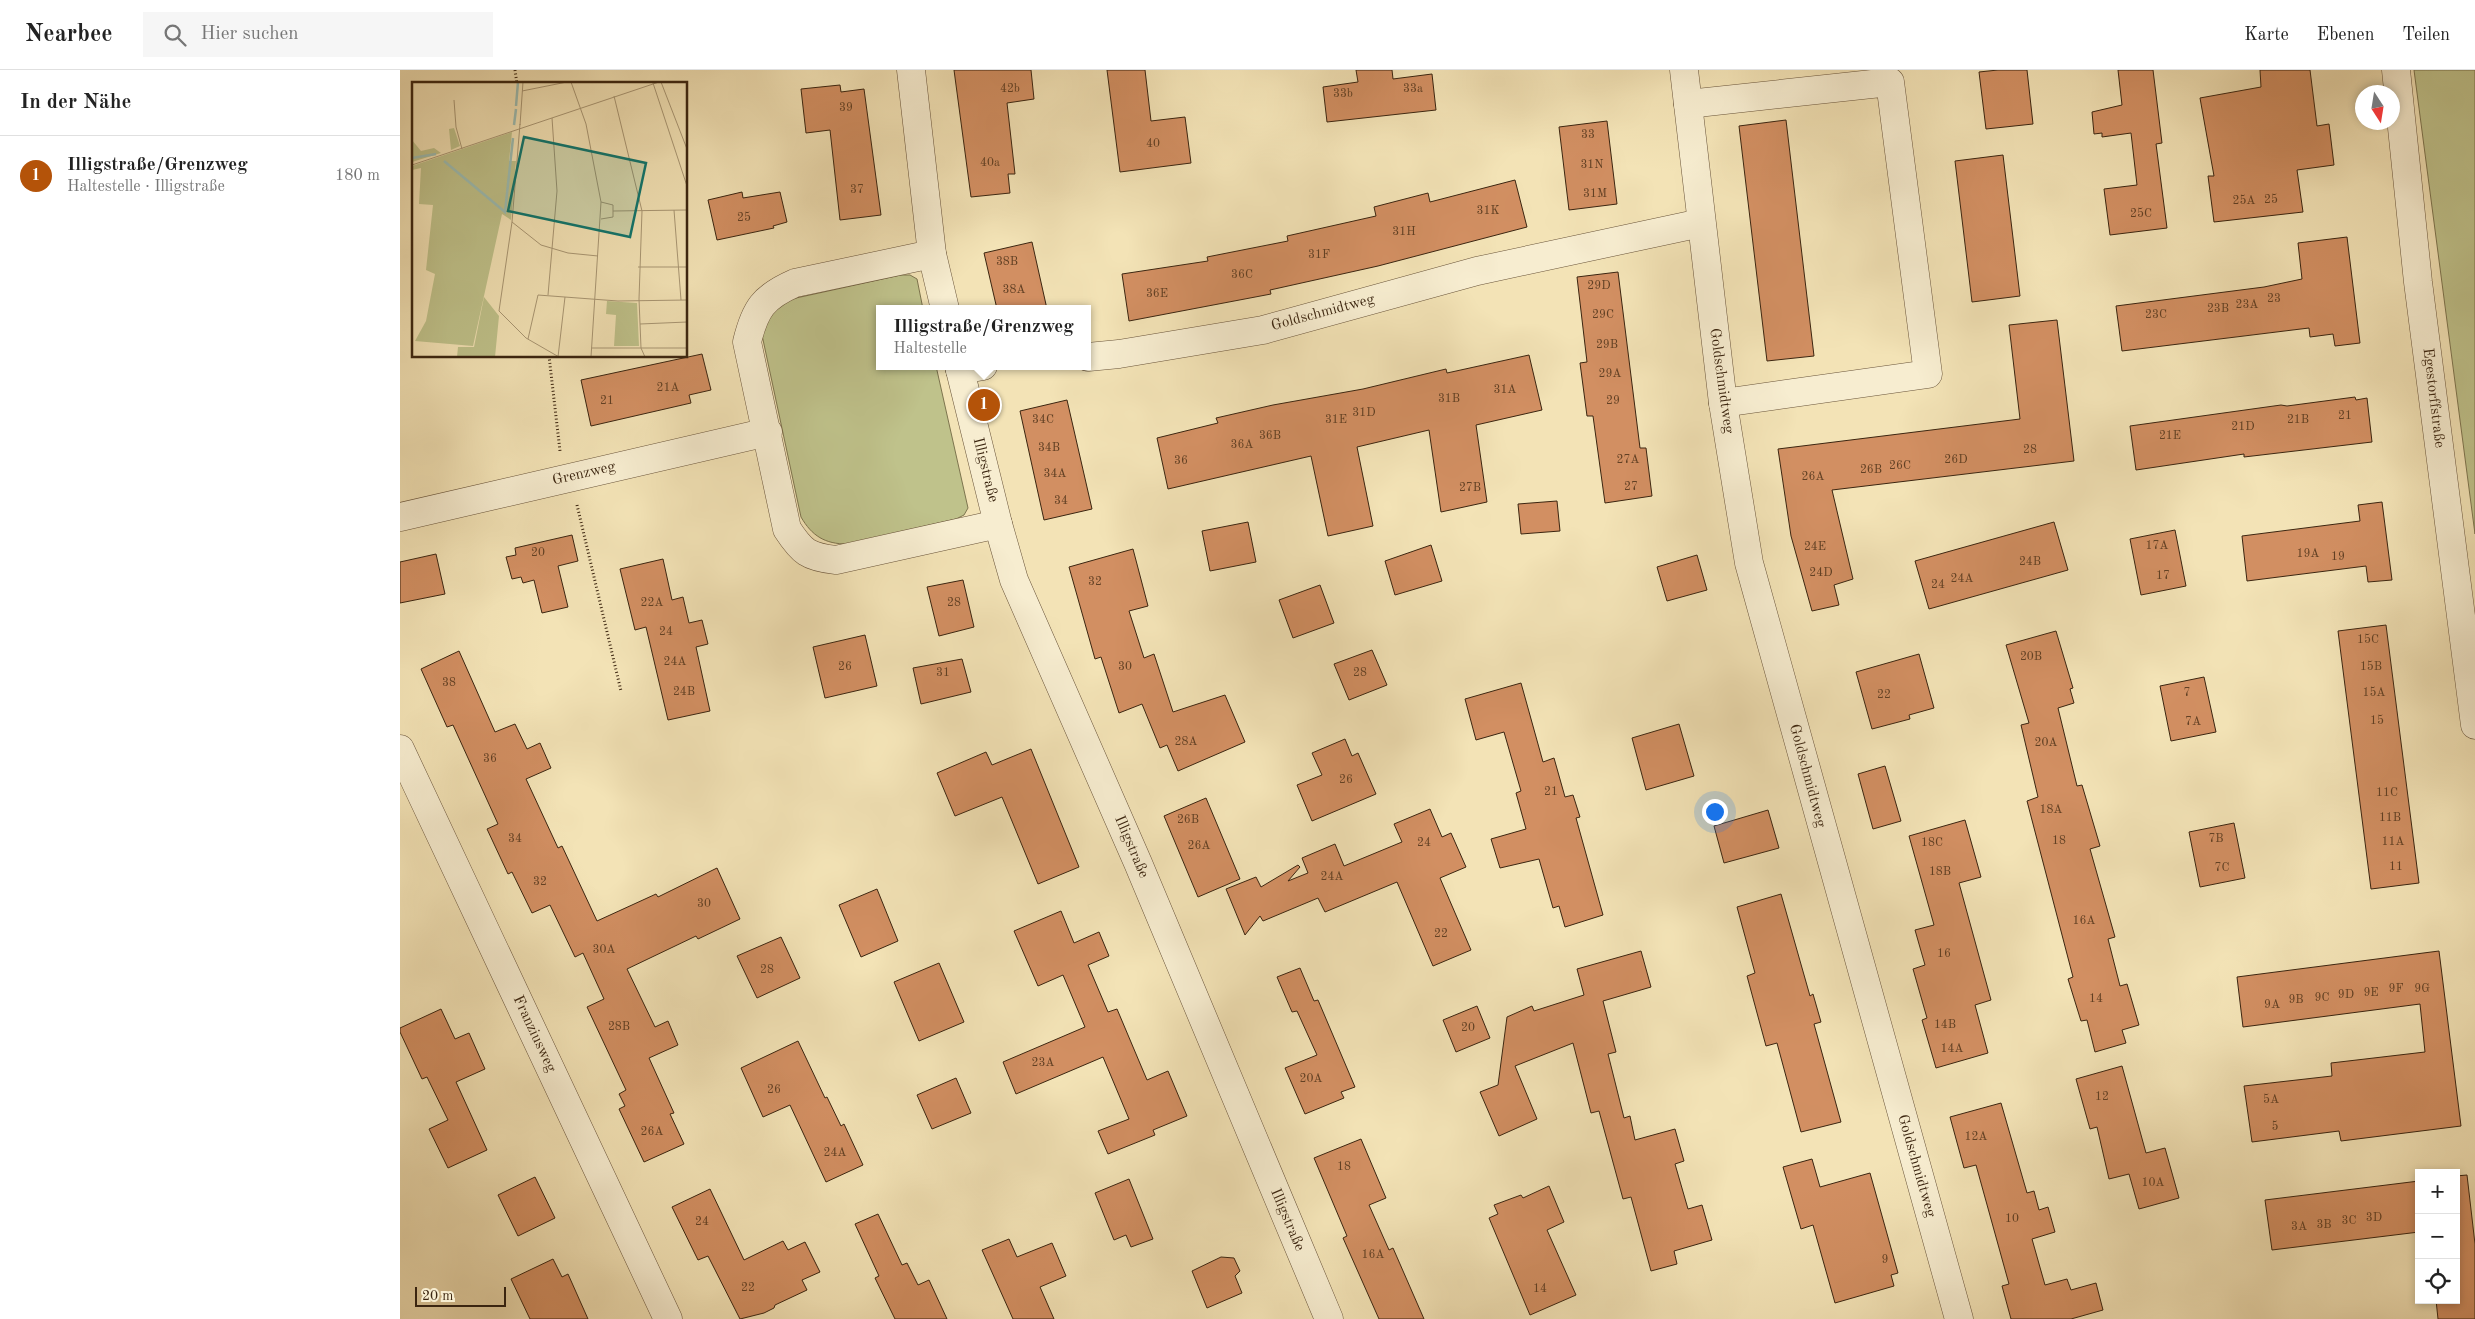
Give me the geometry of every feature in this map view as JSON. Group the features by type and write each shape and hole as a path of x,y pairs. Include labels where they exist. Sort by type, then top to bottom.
{"street":[{"path":"911,70 932,254 944,305"},
{"name":"Goldschmidtweg","path":"1684,70 1723,403 1749,563 1959,1319"},
{"name":"Egestorffstraße","path":"2396,70 2418,282 2475,725"},
{"path":"1688,104 1890,82 1928,374 1723,403"},
{"name":"Goldschmidtweg","path":"1091,357 1119,354 1263,330 1477,271 1701,223"},
{"path":"932,254 794,283 762,302 752,321 747,342 768,432 787,529 798,546 815,558 836,560 998,524"},
{"name":"Illigstraße","path":"967,370 998,524 1014,580 1145,880 1329,1319"},
{"name":"Grenzweg","path":"400,517 768,432"},
{"name":"Franziusweg","path":"400,749 668,1319"}],"path":[{"path":"549,358 566,479"},
{"path":"576,504 621,691"}],"green space":[{"path":"2414,70 2475,70 2475,534"},
{"path":"901,275 910,275 917,279 922,305 876,305 876,370 937,370 968,508 964,515 956,519 847,544 839,544 820,538 805,524 801,517 762,335 768,311 787,300"}],"building":[{"path":"954,70 1031,70 1034,99 1007,103 1015,174 1008,174 1010,193 971,197"},
{"path":"1107,70 1145,70 1151,121 1185,117 1191,163 1120,172"},
{"path":"1356,70 1392,70 1393,79 1432,74 1436,110 1327,122 1323,87 1358,82"},
{"path":"2027,70 2033,124 1986,129 1979,72"},
{"path":"2118,70 2153,70 2162,143 2156,144 2167,228 2110,235 2104,189 2137,185 2131,133 2102,137 2102,133 2094,134 2092,112 2122,105"},
{"path":"2260,70 2310,70 2317,126 2329,124 2334,165 2297,170 2303,212 2214,222 2208,176 2214,176 2200,98 2261,87"},
{"path":"840,85 841,92 864,89 881,215 840,220 830,130 806,133 801,89"},
{"path":"1786,120 1814,356 1767,361 1739,126"},
{"path":"1607,121 1617,204 1569,210 1559,127"},
{"path":"2003,155 2020,296 1972,302 1955,161"},
{"path":"1515,180 1527,227 1378,266 1270,290 1271,294 1129,321 1122,274 1208,261 1207,257 1288,241 1287,236 1376,216 1374,207 1428,193 1430,202"},
{"path":"742,192 743,198 780,192 787,222 773,226 774,228 717,240 708,200"},
{"path":"2347,237 2360,343 2335,346 2333,334 2310,337 2309,328 2122,351 2116,306 2264,287 2302,279 2298,243"},
{"path":"1032,242 1046,305 996,305 984,253"},
{"path":"1618,272 1640,448 1646,448 1652,496 1605,503 1593,416 1587,416 1580,363 1587,362 1577,277"},
{"path":"2057,320 2074,461 1832,490 1853,579 1834,585 1839,605 1812,611 1791,536 1778,449 2020,419 2009,325"},
{"path":"702,354 711,390 689,395 691,403 591,426 581,380"},
{"path":"1529,355 1542,410 1476,425 1487,502 1441,512 1429,430 1357,447 1373,526 1328,536 1311,456 1168,489 1157,438 1218,423 1216,418 1273,405 1363,389 1446,369 1447,373"},
{"path":"2355,397 2356,400 2367,398 2372,442 2244,457 2244,454 2136,470 2130,426 2281,405 2287,406"},
{"path":"1067,400 1092,509 1044,520 1020,411"},
{"path":"1557,501 1560,531 1521,534 1518,504"},
{"path":"2382,502 2392,580 2368,582 2366,566 2247,581 2242,536 2360,521 2358,505"},
{"path":"1248,522 1256,562 1210,571 1202,531"},
{"path":"2054,522 2068,570 1929,609 1915,561"},
{"path":"2175,530 2186,586 2141,595 2130,539"},
{"path":"572,535 578,561 558,566 568,607 542,613 534,580 523,583 521,577 512,579 506,557 516,555 515,548"},
{"path":"1431,545 1442,581 1395,595 1385,561"},
{"path":"1133,549 1148,606 1129,611 1144,658 1154,654 1173,712 1225,695 1245,742 1178,771 1167,745 1160,748 1142,704 1119,713 1101,657 1095,659 1069,567"},
{"path":"436,554 445,594 400,603 400,562"},
{"path":"1697,555 1707,590 1667,601 1657,567"},
{"path":"663,559 672,600 683,597 689,623 702,620 708,644 696,647 710,711 668,720 646,627 635,630 620,569"},
{"path":"963,580 974,627 939,636 927,587"},
{"path":"1320,585 1334,623 1293,638 1279,600"},
{"path":"2386,625 2419,883 2371,889 2338,631"},
{"path":"2056,631 2073,688 2070,689 2074,703 2058,708 2077,786 2082,785 2100,846 2090,849 2115,937 2108,939 2120,986 2127,984 2139,1025 2122,1030 2126,1043 2095,1052 2087,1020 2081,1021 2068,979 2073,977 2027,801 2038,797 2021,725 2029,723 2006,645"},
{"path":"865,635 877,686 825,698 813,647"},
{"path":"1372,650 1387,685 1349,700 1334,664"},
{"path":"459,651 495,732 515,724 527,749 540,743 551,768 526,779 558,848 562,846 597,921 656,894 658,897 717,868 740,919 698,939 696,936 627,969 655,1027 668,1021 678,1045 649,1058 674,1113 670,1114 684,1144 644,1162 619,1109 625,1106 619,1094 626,1090 587,1007 604,999 583,953 575,957 550,905 532,913 512,872 508,874 487,829 498,824 453,725 447,727 421,669"},
{"path":"1919,654 1934,708 1909,715 1910,719 1872,729 1856,672"},
{"path":"962,659 971,692 921,704 913,668"},
{"path":"2204,677 2216,732 2171,741 2160,686"},
{"path":"1521,683 1543,762 1554,758 1565,797 1573,795 1580,817 1576,818 1603,915 1565,927 1559,906 1553,908 1539,859 1500,868 1491,839 1526,829 1516,793 1521,791 1504,732 1476,740 1465,699"},
{"path":"1679,724 1694,776 1646,790 1632,738"},
{"path":"1345,739 1352,756 1358,753 1376,794 1312,821 1297,785 1322,775 1312,753"},
{"path":"1031,749 1079,867 1038,884 1002,797 955,816 937,773 986,752 992,765"},
{"path":"1885,766 1901,821 1873,829 1858,774"},
{"path":"1206,798 1240,879 1198,897 1164,816"},
{"path":"1430,809 1442,837 1451,833 1466,867 1440,878 1471,950 1433,966 1397,882 1325,912 1318,898 1263,921 1260,916 1245,935 1226,889 1256,877 1261,887 1298,865 1300,867 1288,881 1308,873 1302,858 1335,844 1344,866 1402,842 1394,824"},
{"path":"1768,810 1779,848 1724,863 1714,826"},
{"path":"1965,820 1981,877 1959,883 1991,1000 1975,1005 1988,1053 1936,1068 1922,1020 1927,1018 1913,969 1925,965 1915,930 1934,925 1909,836"},
{"path":"2234,823 2245,878 2200,887 2189,832"},
{"path":"877,889 898,941 861,957 839,905"},
{"path":"1781,894 1810,996 1813,994 1821,1022 1814,1024 1841,1122 1801,1132 1777,1043 1766,1046 1747,976 1755,973 1737,907"},
{"path":"1061,911 1074,943 1099,932 1109,956 1088,965 1108,1012 1117,1009 1147,1080 1168,1071 1187,1116 1153,1130 1155,1135 1108,1154 1098,1131 1129,1119 1103,1057 1016,1094 1003,1062 1085,1027 1063,975 1038,986 1014,931"},
{"path":"781,937 800,978 757,998 737,956"},
{"path":"1641,951 1651,987 1603,1001 1616,1052 1608,1054 1624,1118 1630,1116 1635,1140 1675,1129 1684,1161 1675,1164 1688,1209 1702,1205 1712,1240 1674,1251 1677,1264 1651,1271 1631,1197 1623,1199 1599,1111 1591,1113 1573,1043 1515,1066 1537,1119 1499,1136 1480,1092 1498,1085 1507,1017 1532,1006 1534,1011 1584,995 1577,969"},
{"path":"2439,951 2461,1126 2341,1141 2339,1131 2252,1142 2244,1086 2332,1076 2331,1063 2425,1052 2420,1004 2243,1027 2237,977"},
{"path":"939,963 964,1022 919,1041 894,982"},
{"path":"1300,968 1314,1001 1318,1000 1355,1087 1341,1092 1344,1098 1305,1114 1285,1068 1317,1055 1297,1011 1292,1012 1277,977"},
{"path":"1477,1006 1490,1038 1456,1052 1443,1020"},
{"path":"441,1009 455,1039 469,1033 485,1069 456,1082 487,1150 448,1168 429,1129 448,1120 427,1077 422,1079 400,1032 400,1028"},
{"path":"798,1041 825,1098 827,1097 841,1126 844,1124 863,1165 826,1182 790,1105 763,1117 741,1068"},
{"path":"2122,1066 2146,1153 2165,1148 2179,1198 2139,1209 2129,1174 2109,1179 2097,1127 2090,1129 2076,1079"},
{"path":"956,1078 971,1113 932,1129 917,1095"},
{"path":"2001,1103 2027,1193 2034,1191 2039,1210 2048,1207 2055,1232 2032,1239 2045,1285 2067,1279 2071,1290 2096,1283 2103,1310 2071,1319 2011,1319 2002,1286 2009,1284 1976,1165 1964,1168 1950,1117"},
{"path":"1361,1139 1386,1198 1369,1205 1389,1250 1393,1248 1424,1319 1379,1319 1343,1238 1347,1236 1314,1158"},
{"path":"1812,1159 1820,1187 1870,1173 1898,1273 1891,1275 1894,1286 1835,1303 1813,1225 1801,1229 1783,1167"},
{"path":"2467,1175 2475,1244 2475,1319 2438,1319 2436,1304 2460,1304 2460,1176"},
{"path":"535,1177 555,1218 518,1236 498,1195"},
{"path":"1129,1179 1153,1239 1131,1247 1126,1235 1114,1240 1095,1193"},
{"path":"2415,1181 2415,1232 2272,1250 2265,1200"},
{"path":"1549,1186 1564,1222 1547,1230 1576,1295 1530,1315 1489,1218 1498,1214 1494,1205 1521,1195 1523,1198"},
{"path":"710,1189 744,1260 783,1241 788,1250 805,1242 820,1272 802,1280 807,1290 775,1305 774,1308 764,1313 740,1319 708,1256 698,1260 672,1207"},
{"path":"878,1214 902,1265 907,1263 918,1285 929,1280 947,1319 895,1319 875,1278 879,1276 855,1224"},
{"path":"1009,1239 1017,1257 1052,1243 1066,1276 1040,1287 1054,1319 1013,1319 982,1250"},
{"path":"1221,1257 1234,1258 1240,1271 1235,1276 1242,1293 1207,1308 1192,1271"},
{"path":"553,1259 562,1277 568,1274 588,1319 530,1319 511,1279"}],"place":[{"name":"Illigstraße/Grenzweg","path":"984,405"}]}
